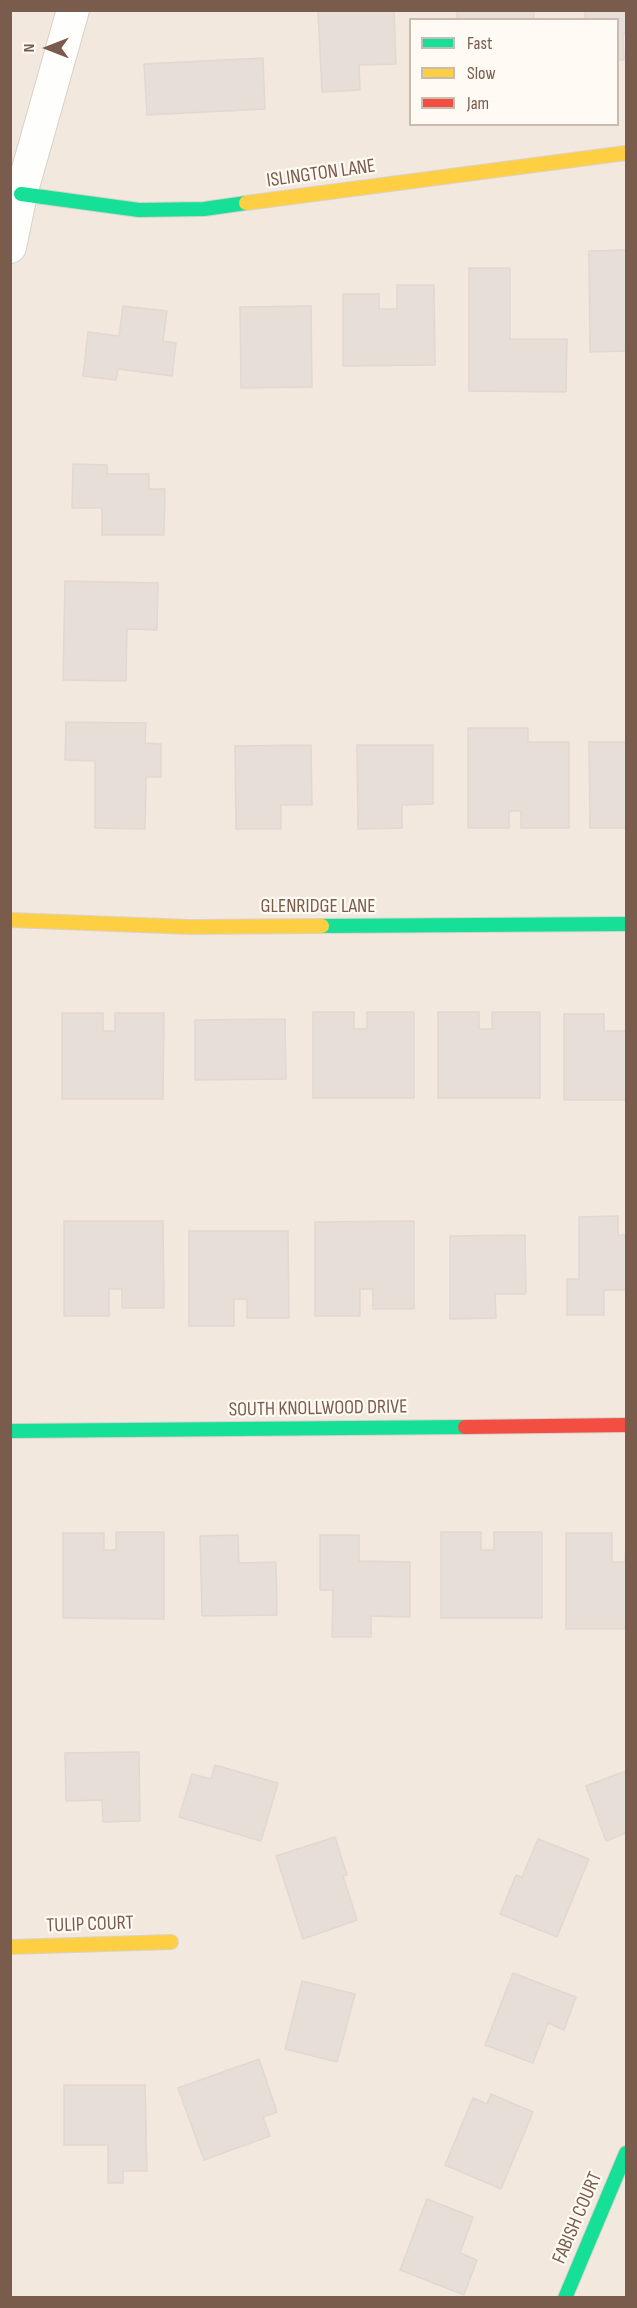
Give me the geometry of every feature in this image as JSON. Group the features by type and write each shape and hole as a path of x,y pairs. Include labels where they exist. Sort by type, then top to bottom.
{"street":[{"path":"10,247 21,194 73,10"},
{"name":"ISLINGTON LANE","path":"21,194 139,210 204,209 627,153"},
{"name":"GLENRIDGE LANE","path":"10,920 190,927 627,924"},
{"name":"SOUTH KNOLLWOOD DRIVE","path":"10,1431 627,1425"},
{"name":"TULIP COURT","path":"10,1947 171,1942"},
{"name":"FABISH COURT","path":"565,2298 627,2153"}],"shaded area":[{"path":"11,11 626,11 626,2297 11,2298"}],"building":[{"path":"394,10 396,64 359,65 360,90 322,92 318,11"},
{"path":"457,10 534,10 534,18 457,18"},
{"path":"585,10 626,10 626,34 623,34 624,60 619,60 619,18 585,18"},
{"path":"263,58 265,109 147,115 144,64"},
{"path":"626,250 626,351 590,352 589,251"},
{"path":"469,268 510,268 510,339 567,339 566,392 469,391"},
{"path":"397,285 434,285 435,365 343,366 343,294 379,294 379,309 397,309"},
{"path":"123,306 167,311 163,341 176,343 172,376 118,369 116,380 83,376 88,332 119,336"},
{"path":"311,306 312,387 241,388 240,307"},
{"path":"73,464 107,465 107,474 149,474 149,489 165,489 164,535 102,535 102,508 72,508"},
{"path":"65,581 158,583 157,630 127,629 126,681 63,680"},
{"path":"66,722 146,723 145,743 161,744 161,777 146,777 145,829 95,828 95,761 65,760"},
{"path":"468,728 528,728 528,742 569,742 569,828 521,828 521,811 509,811 509,828 468,828"},
{"path":"589,742 626,742 626,828 590,828"},
{"path":"311,745 312,805 281,805 281,829 236,829 235,746"},
{"path":"357,745 433,745 433,804 402,805 402,828 358,829"},
{"path":"313,1012 354,1012 354,1029 367,1029 367,1012 414,1012 414,1098 313,1098"},
{"path":"438,1012 479,1012 479,1029 492,1029 492,1012 540,1012 540,1098 438,1098"},
{"path":"62,1013 103,1013 103,1031 115,1031 115,1013 164,1013 163,1099 62,1099"},
{"path":"564,1014 604,1014 604,1031 626,1031 626,1100 564,1100"},
{"path":"285,1019 286,1079 195,1080 195,1020"},
{"path":"618,1216 618,1235 626,1235 626,1290 604,1290 604,1315 567,1315 567,1279 579,1279 579,1217"},
{"path":"64,1221 163,1221 164,1308 122,1308 122,1289 109,1289 109,1316 64,1316"},
{"path":"414,1221 414,1309 373,1309 373,1289 360,1289 360,1316 315,1316 315,1222"},
{"path":"189,1231 288,1231 289,1318 247,1318 247,1299 234,1299 234,1326 189,1326"},
{"path":"525,1235 526,1294 495,1294 496,1318 450,1319 450,1236"},
{"path":"116,1532 164,1532 164,1619 63,1618 63,1533 104,1533 104,1550 116,1550"},
{"path":"441,1532 481,1532 481,1550 494,1550 494,1532 542,1532 542,1618 441,1618"},
{"path":"566,1533 612,1533 612,1562 625,1562 626,1542 626,1629 566,1629"},
{"path":"238,1535 239,1563 276,1562 277,1615 202,1616 200,1536"},
{"path":"320,1535 359,1535 359,1561 410,1562 410,1617 371,1616 371,1637 332,1637 333,1590 320,1590"},
{"path":"139,1752 140,1821 103,1822 102,1800 66,1801 65,1753"},
{"path":"215,1765 278,1783 261,1841 179,1817 192,1774 211,1779"},
{"path":"626,1771 626,1833 606,1841 586,1786"},
{"path":"335,1837 347,1875 343,1876 357,1920 303,1939 276,1856"},
{"path":"538,1839 589,1859 557,1937 500,1914 516,1875 522,1877"},
{"path":"513,1973 576,1997 564,2030 548,2023 533,2063 485,2045"},
{"path":"302,1981 355,1994 337,2062 285,2049"},
{"path":"259,2059 277,2112 263,2117 270,2136 204,2160 178,2088"},
{"path":"64,2085 145,2085 147,2171 123,2171 123,2183 108,2183 108,2145 64,2145"},
{"path":"491,2094 533,2112 501,2189 445,2165 473,2098 487,2104"},
{"path":"427,2199 473,2217 460,2253 477,2260 464,2295 400,2270"}],"traffic: fast":[{"path":"21,194 139,210 204,209 246,203"},
{"path":"322,926 626,924"},
{"path":"10,1431 465,1427"},
{"path":"565,2298 626,2153"}],"traffic: slow":[{"path":"246,203 626,153"},
{"path":"10,920 190,927 322,926"},
{"path":"10,1947 171,1942"}],"traffic: jam":[{"path":"465,1427 626,1425"}]}
